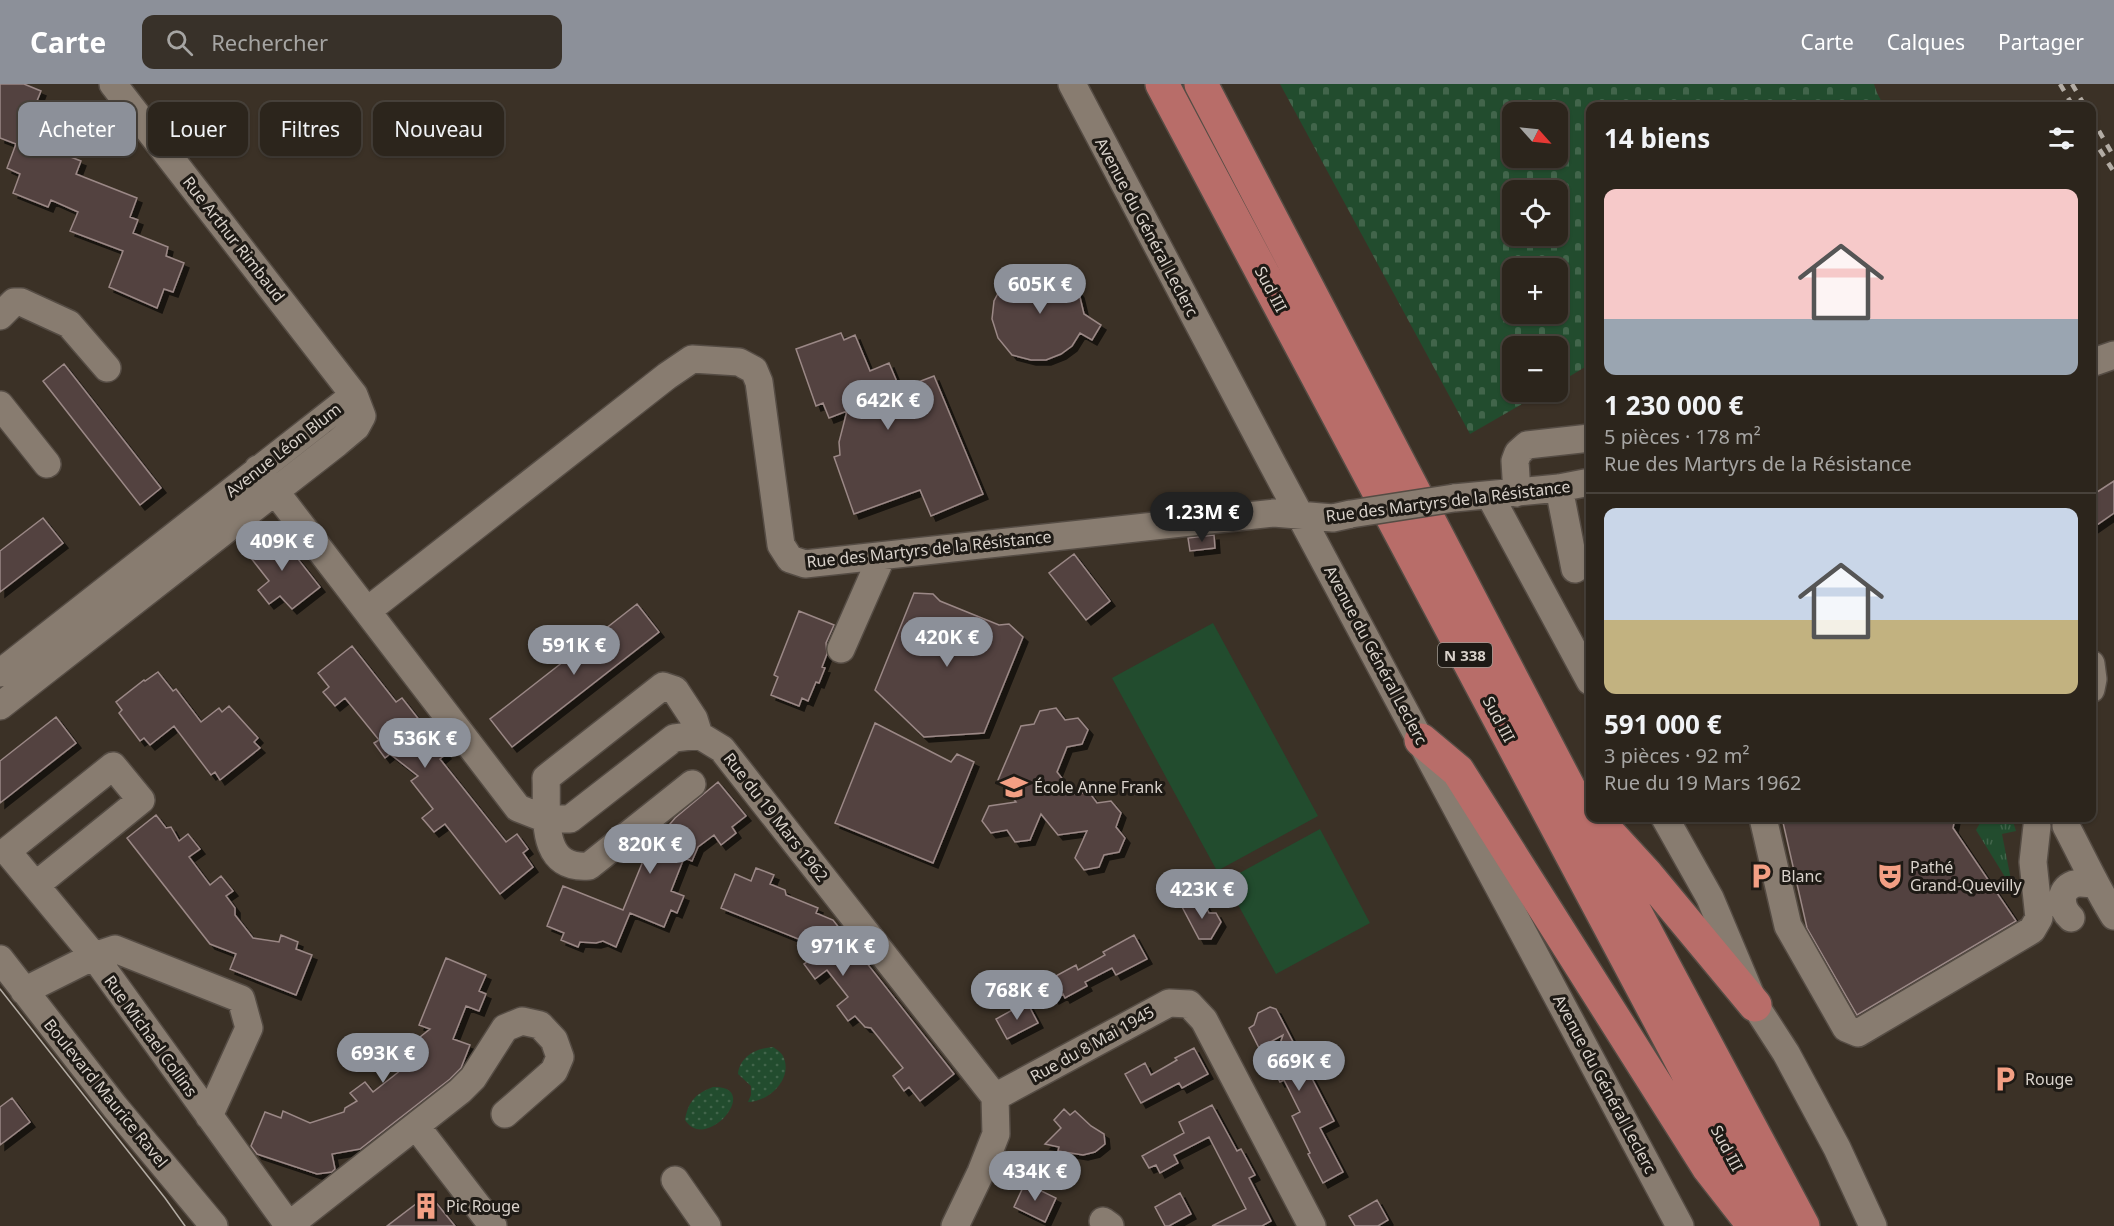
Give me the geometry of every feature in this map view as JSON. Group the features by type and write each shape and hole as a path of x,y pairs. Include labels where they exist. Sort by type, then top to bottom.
{"highway":[{"name":"Sud III","path":"1162,84 1769,1226"},
{"name":"Sud III","path":"1201,84 1581,804"},
{"path":"1421,740 1458,771 1708,1167 1754,1226"},
{"name":"Sud III","path":"1590,822 1803,1226"},
{"path":"1598,822 1647,875 1755,1005"}],"street":[{"name":"Rue Arthur Rimbaud","path":"114,84 354,395"},
{"name":"Avenue du Général Leclerc","path":"1072,84 1680,1226"},
{"path":"0,316 14,302 21,302 49,314 69,324 107,368"},
{"path":"2096,361 2114,355"},
{"name":"Rue des Martyrs de la Résistance","path":"367,611 667,376 692,359 739,362 754,370 759,382 781,545 790,558 805,564 1274,513 1333,518 1454,498 1518,493 1586,483"},
{"name":"Avenue Léon Blum","path":"0,673 354,395 362,416 356,428 0,706"},
{"path":"0,405 47,464"},
{"path":"1518,493 1515,461 1518,453 1527,446 1586,439"},
{"path":"258,469 518,808 546,819 570,819 674,738 699,735 694,719 675,690 663,686 546,778 546,819 549,842 563,861 577,867 589,866 692,784"},
{"path":"1559,488 1575,569"},
{"path":"1490,496 1586,674"},
{"path":"841,649 882,555"},
{"name":"Rue du 19 Mars 1962","path":"699,735 722,749 995,1097"},
{"name":"Rue Michael Collins","path":"36,885 141,800 113,766 7,851 94,956 289,1226 460,1091 473,1078 505,1028 522,1021 540,1025 554,1040 560,1057 554,1071 505,1114"},
{"path":"1667,822 1710,898 1755,1005 1786,1053 1837,1148 1873,1226"},
{"path":"1764,822 1788,927 1846,1028 1858,1033 2032,930 2039,918 2033,862 2032,822 2056,829 2069,822"},
{"path":"2074,822 2104,882 2114,916"},
{"path":"2071,918 2063,908 2065,890 2074,884 2104,882"},
{"name":"Rue Michael Collins","path":"24,991 94,956 116,949 241,999 249,1028 209,1116"},
{"name":"Boulevard Maurice Ravel","path":"0,959 115,1107 214,1226"},
{"name":"Rue du 8 Mai 1945","path":"995,1097 1169,1003 1189,1004 1204,1020 1312,1226"},
{"path":"955,1226 996,1134 995,1097"},
{"path":"416,1126 494,1226"},
{"path":"675,1180 707,1226"}],"green space":[{"path":"1280,84 1874,84 1882,102 1586,102 1586,366 1568,377 1568,336 1502,336 1502,402 1526,402 1470,434"},
{"path":"1213,623 1318,816 1217,871 1112,678"},
{"path":"2013,822 2016,831 2002,834 2013,890 1976,830 1980,823"},
{"path":"1320,829 1370,923 1276,974 1225,881"},
{"path":"773,1047 782,1055 786,1064 782,1080 778,1087 764,1098 748,1102 751,1086 738,1074 739,1068 750,1054"},
{"path":"713,1087 727,1089 733,1096 732,1106 717,1124 706,1129 695,1128 685,1120 688,1108 697,1095"}],"building":[{"path":"0,84 24,84 41,91 37,102 18,102 18,156 68,156 81,161 76,174 137,198 130,217 138,220 133,233 168,247 166,256 184,263 173,292 164,289 157,308 109,287 123,251 70,231 78,212 51,200 48,207 13,193 20,174 7,168 16,144 0,138"},
{"path":"1042,268 1068,279 1079,293 1084,314 1101,325 1092,340 1080,333 1072,346 1061,354 1046,360 1031,360 1012,355 998,338 992,319 994,301 1003,284 1016,273 1026,269"},
{"path":"841,333 844,340 855,335 870,371 889,363 900,389 934,376 983,494 931,516 920,490 854,514 834,457 840,455 839,442 847,411 829,418 823,403 816,406 796,349"},
{"path":"64,364 161,488 140,505 43,381"},
{"path":"2114,481 2114,513 2096,526 2096,493"},
{"path":"43,518 63,543 0,592 0,551"},
{"path":"276,531 320,587 292,609 280,596 269,604 258,590 269,581 247,553"},
{"path":"1214,535 1215,548 1190,551 1188,538"},
{"path":"1074,554 1110,601 1086,620 1049,573"},
{"path":"914,593 933,594 940,601 999,625 1009,624 1023,637 984,733 924,737 875,690"},
{"path":"637,604 659,632 512,747 490,719"},
{"path":"799,611 834,625 826,643 827,654 822,667 825,668 819,683 816,682 808,701 802,698 799,706 771,695 778,677 774,675"},
{"path":"352,646 396,702 402,698 446,754 440,759 506,842 517,834 528,849 523,853 533,867 500,894 445,824 434,832 422,818 433,809 411,781 418,776 390,754 385,758 374,743 379,740 345,698 335,706 323,692 329,687 318,673"},
{"path":"158,672 173,691 176,689 201,722 219,708 222,712 229,706 258,738 254,742 260,748 220,780 215,772 211,775 174,726 150,745 144,738 140,741 119,713 122,710 116,702"},
{"name":"École Anne Frank","path":"1056,708 1065,720 1078,718 1088,730 1082,744 1067,747 1057,772 1074,794 1089,792 1097,803 1111,801 1121,813 1116,827 1125,838 1119,852 1104,855 1099,867 1084,870 1075,858 1087,831 1058,835 1041,814 1030,840 1015,842 1007,830 991,833 982,821 989,806 1016,802 998,780 1021,726 1034,724 1040,711"},
{"path":"56,717 76,743 0,803 0,761"},
{"path":"875,723 951,762 957,754 974,762 933,863 835,823"},
{"path":"718,782 746,816 732,827 736,833 721,845 714,835 698,847 692,861 684,858 671,891 684,896 677,913 671,910 664,927 630,913 616,947 603,941 580,942 578,947 561,940 564,933 547,926 563,886 623,910 650,844 658,847 665,830 675,818"},
{"path":"156,815 166,828 171,827 179,841 188,834 200,849 189,857 210,885 221,876 233,891 226,896 235,908 235,915 253,938 279,942 281,935 298,942 296,949 312,955 296,995 230,969 236,954 210,944 127,838"},
{"name":"Pathé Grand-Quevilly","path":"1783,822 1954,822 1953,828 2016,921 1857,1015 1807,928"},
{"path":"756,868 774,875 770,884 785,890 786,895 818,908 816,913 833,920 954,1074 920,1101 909,1087 904,1091 893,1076 903,1068 871,1028 865,1027 855,1016 848,1021 837,1006 848,997 827,970 815,979 804,964 811,959 801,940 721,908 735,874 751,881"},
{"path":"1180,903 1204,903 1209,913 1216,913 1221,922 1211,939 1199,939"},
{"path":"1134,935 1147,959 1116,975 1112,968 1085,982 1087,986 1065,998 1063,994 1054,999 1048,987 1057,981 1054,977 1076,965 1078,970 1105,955 1103,952"},
{"path":"446,958 486,975 479,991 486,994 479,1011 466,1006 453,1039 470,1045 461,1068 360,1149 332,1154 335,1169 332,1172 317,1174 257,1154 251,1146 265,1112 281,1118 283,1111 310,1123 344,1112 345,1108 357,1101 350,1093 365,1082 373,1092 401,1070 392,1059 430,1029 419,1025"},
{"path":"1027,1002 1038,1023 1007,1039 996,1019"},
{"path":"1270,1007 1276,1009 1334,1121 1320,1128 1343,1172 1323,1183 1292,1116 1300,1112 1284,1080 1280,1082 1272,1068 1283,1035 1259,1048 1249,1028 1254,1025 1258,1013"},
{"path":"1194,1048 1208,1074 1182,1088 1179,1083 1141,1103 1125,1074 1145,1063 1151,1075"},
{"path":"12,1098 30,1122 0,1145 0,1107"},
{"path":"1212,1105 1237,1151 1241,1149 1255,1175 1249,1178 1271,1221 1262,1226 1212,1226 1246,1209 1209,1137 1174,1155 1178,1163 1160,1173 1156,1165 1149,1168 1142,1156 1184,1133 1179,1122"},
{"path":"1064,1109 1070,1115 1075,1111 1091,1126 1104,1134 1105,1144 1095,1152 1083,1155 1058,1151 1059,1147 1045,1144 1061,1128 1054,1120"},
{"path":"1025,1183 1056,1198 1045,1222 1014,1207"},
{"path":"1180,1193 1191,1214 1165,1226 1155,1207"},
{"name":"Pic Rouge","path":"429,1194 455,1226 387,1226"},
{"path":"1377,1200 1388,1220 1378,1226 1355,1226 1349,1216"}],"tram line":[{"path":"0,989 185,1226"}],"railway":[{"path":"2060,84 2071,102"},
{"path":"2072,84 2083,102"},
{"path":"2096,126 2114,157"},
{"path":"2096,144 2114,172"}],"place":[{"name":"École Anne Frank","path":"1014,787"},
{"name":"Blanc","path":"1761,876"},
{"name":"Pathé Grand-Quevilly","path":"1890,876"},
{"name":"Rouge","path":"2005,1079"},
{"name":"Pic Rouge","path":"426,1206"}]}
